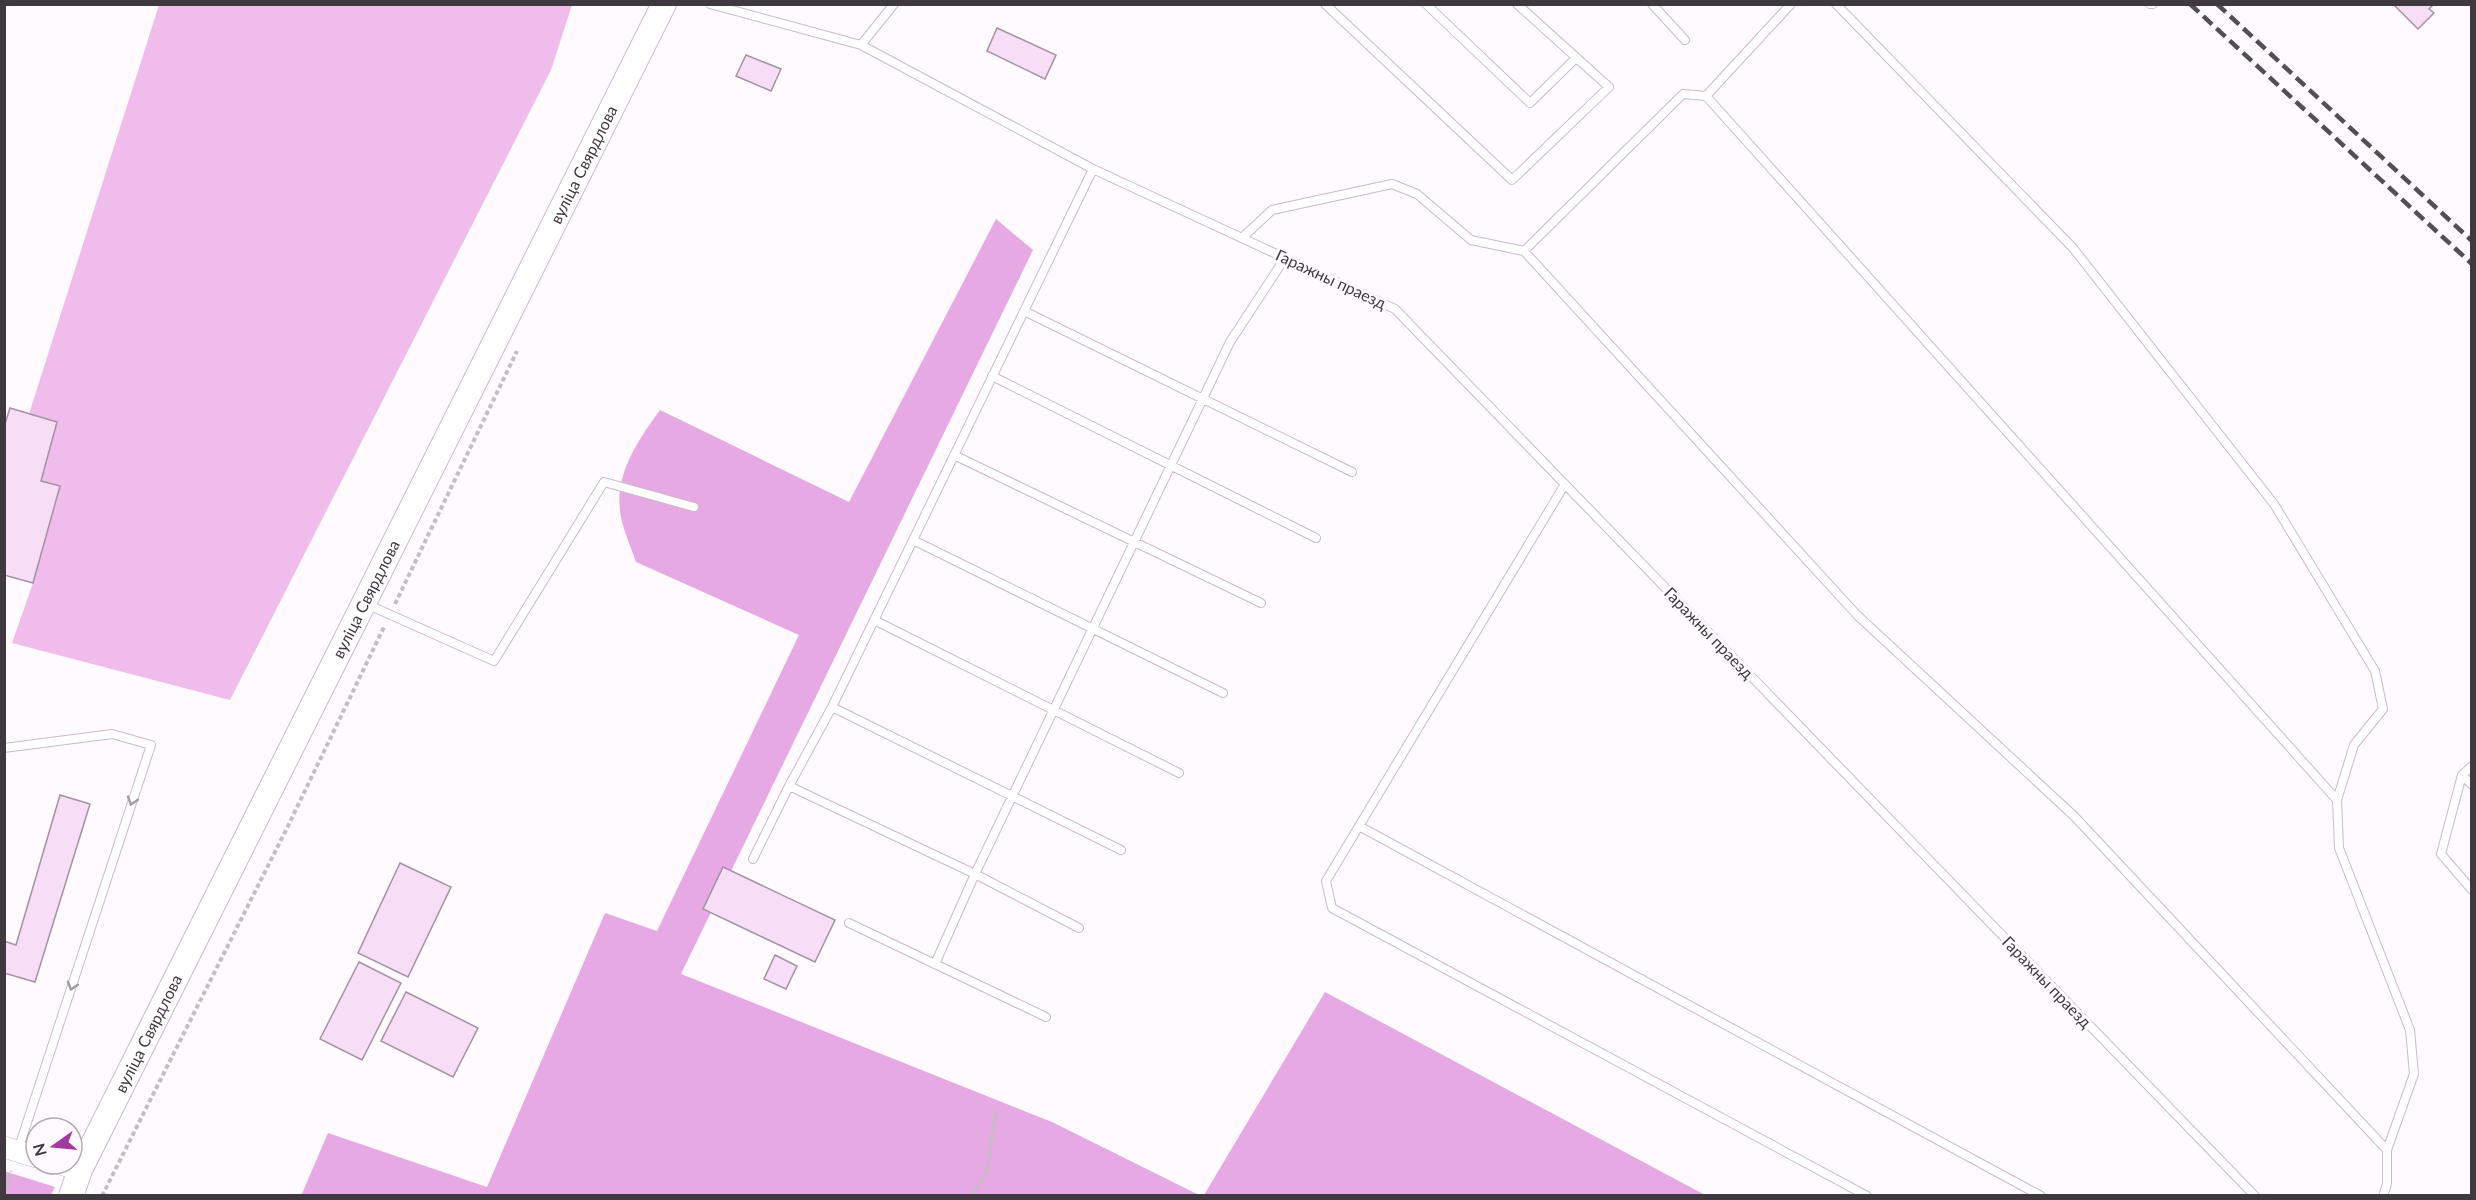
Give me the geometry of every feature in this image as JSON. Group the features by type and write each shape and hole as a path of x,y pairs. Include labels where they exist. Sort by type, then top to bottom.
{"main road":[{"name":"вуліца Свярдлова","path":"84,1140 364,603 664,4"},
{"name":"вуліца Свярдлова","path":"70,1176 71,1196"}],"lane":[{"name":"Гаражны праезд","path":"710,4 861,45 1093,168 1395,309 2255,1196"},
{"path":"861,45 894,4"},
{"path":"1325,4 1512,180 1609,87 1517,4"},
{"path":"1426,4 1530,103 1576,58"},
{"path":"1652,4 1685,40"},
{"path":"1706,96 1791,4"},
{"path":"1836,4 2073,248 2274,504 2375,671 2383,709 2354,745 2337,800 2339,848 2410,1030 2414,1074 2387,1150 2387,1184 2383,1196"},
{"path":"1524,251 1683,94 1706,96 2337,800"},
{"path":"753,859 832,706 1093,168"},
{"path":"1242,238 1272,210 1392,184 1417,194 1471,240 1524,251 1857,615 2074,816 2387,1150"},
{"path":"935,964 975,874 1230,342 1285,258"},
{"path":"1024,311 1352,472"},
{"path":"992,376 1316,538"},
{"path":"954,455 1261,603"},
{"path":"364,603 494,661 604,482 694,507"},
{"path":"1565,484 1326,881 1332,908 1867,1196"},
{"path":"913,540 1223,693"},
{"path":"874,620 1179,773"},
{"path":"832,706 1121,850"},
{"path":"4,748 112,734 151,746 19,1152"},
{"path":"2472,766 2462,775 2441,855 2472,890"},
{"path":"2462,775 2472,785"},
{"path":"789,786 975,874 1079,928"},
{"path":"1359,826 2041,1196"},
{"path":"849,923 1046,1017"}],"path":[{"path":"972,1196 987,1172 996,1109"}],"shaded area":[{"path":"159,5 572,5 551,70 230,700 12,643 33,583 60,486 41,481 57,422 29,414"},
{"path":"996,219 1033,250 681,974 1052,1122 1199,1195 301,1196 328,1133 487,1187 605,913 657,931 799,635 636,562 621,517 620,487 635,447 660,410 849,502"},
{"path":"1325,992 1705,1195 1204,1195"},
{"path":"4,1171 55,1187 51,1195 5,1195"}],"building":[{"path":"2393,4 2434,4 2429,9 2434,13 2418,29"},
{"path":"997,28 1056,55 1045,79 987,51"},
{"path":"746,55 781,69 771,91 736,76"},
{"path":"10,408 57,422 41,481 60,486 33,583 4,575 4,427"},
{"path":"60,795 90,804 35,982 4,973 4,941 16,945"},
{"path":"400,863 451,887 408,977 358,953"},
{"path":"723,867 835,920 815,962 703,909"},
{"path":"775,955 797,966 786,989 764,979"},
{"path":"359,962 401,983 362,1060 320,1039"},
{"path":"406,992 478,1028 453,1077 381,1041"}],"railway":[{"path":"2190,4 2472,264"},
{"path":"2217,4 2472,241"}]}
